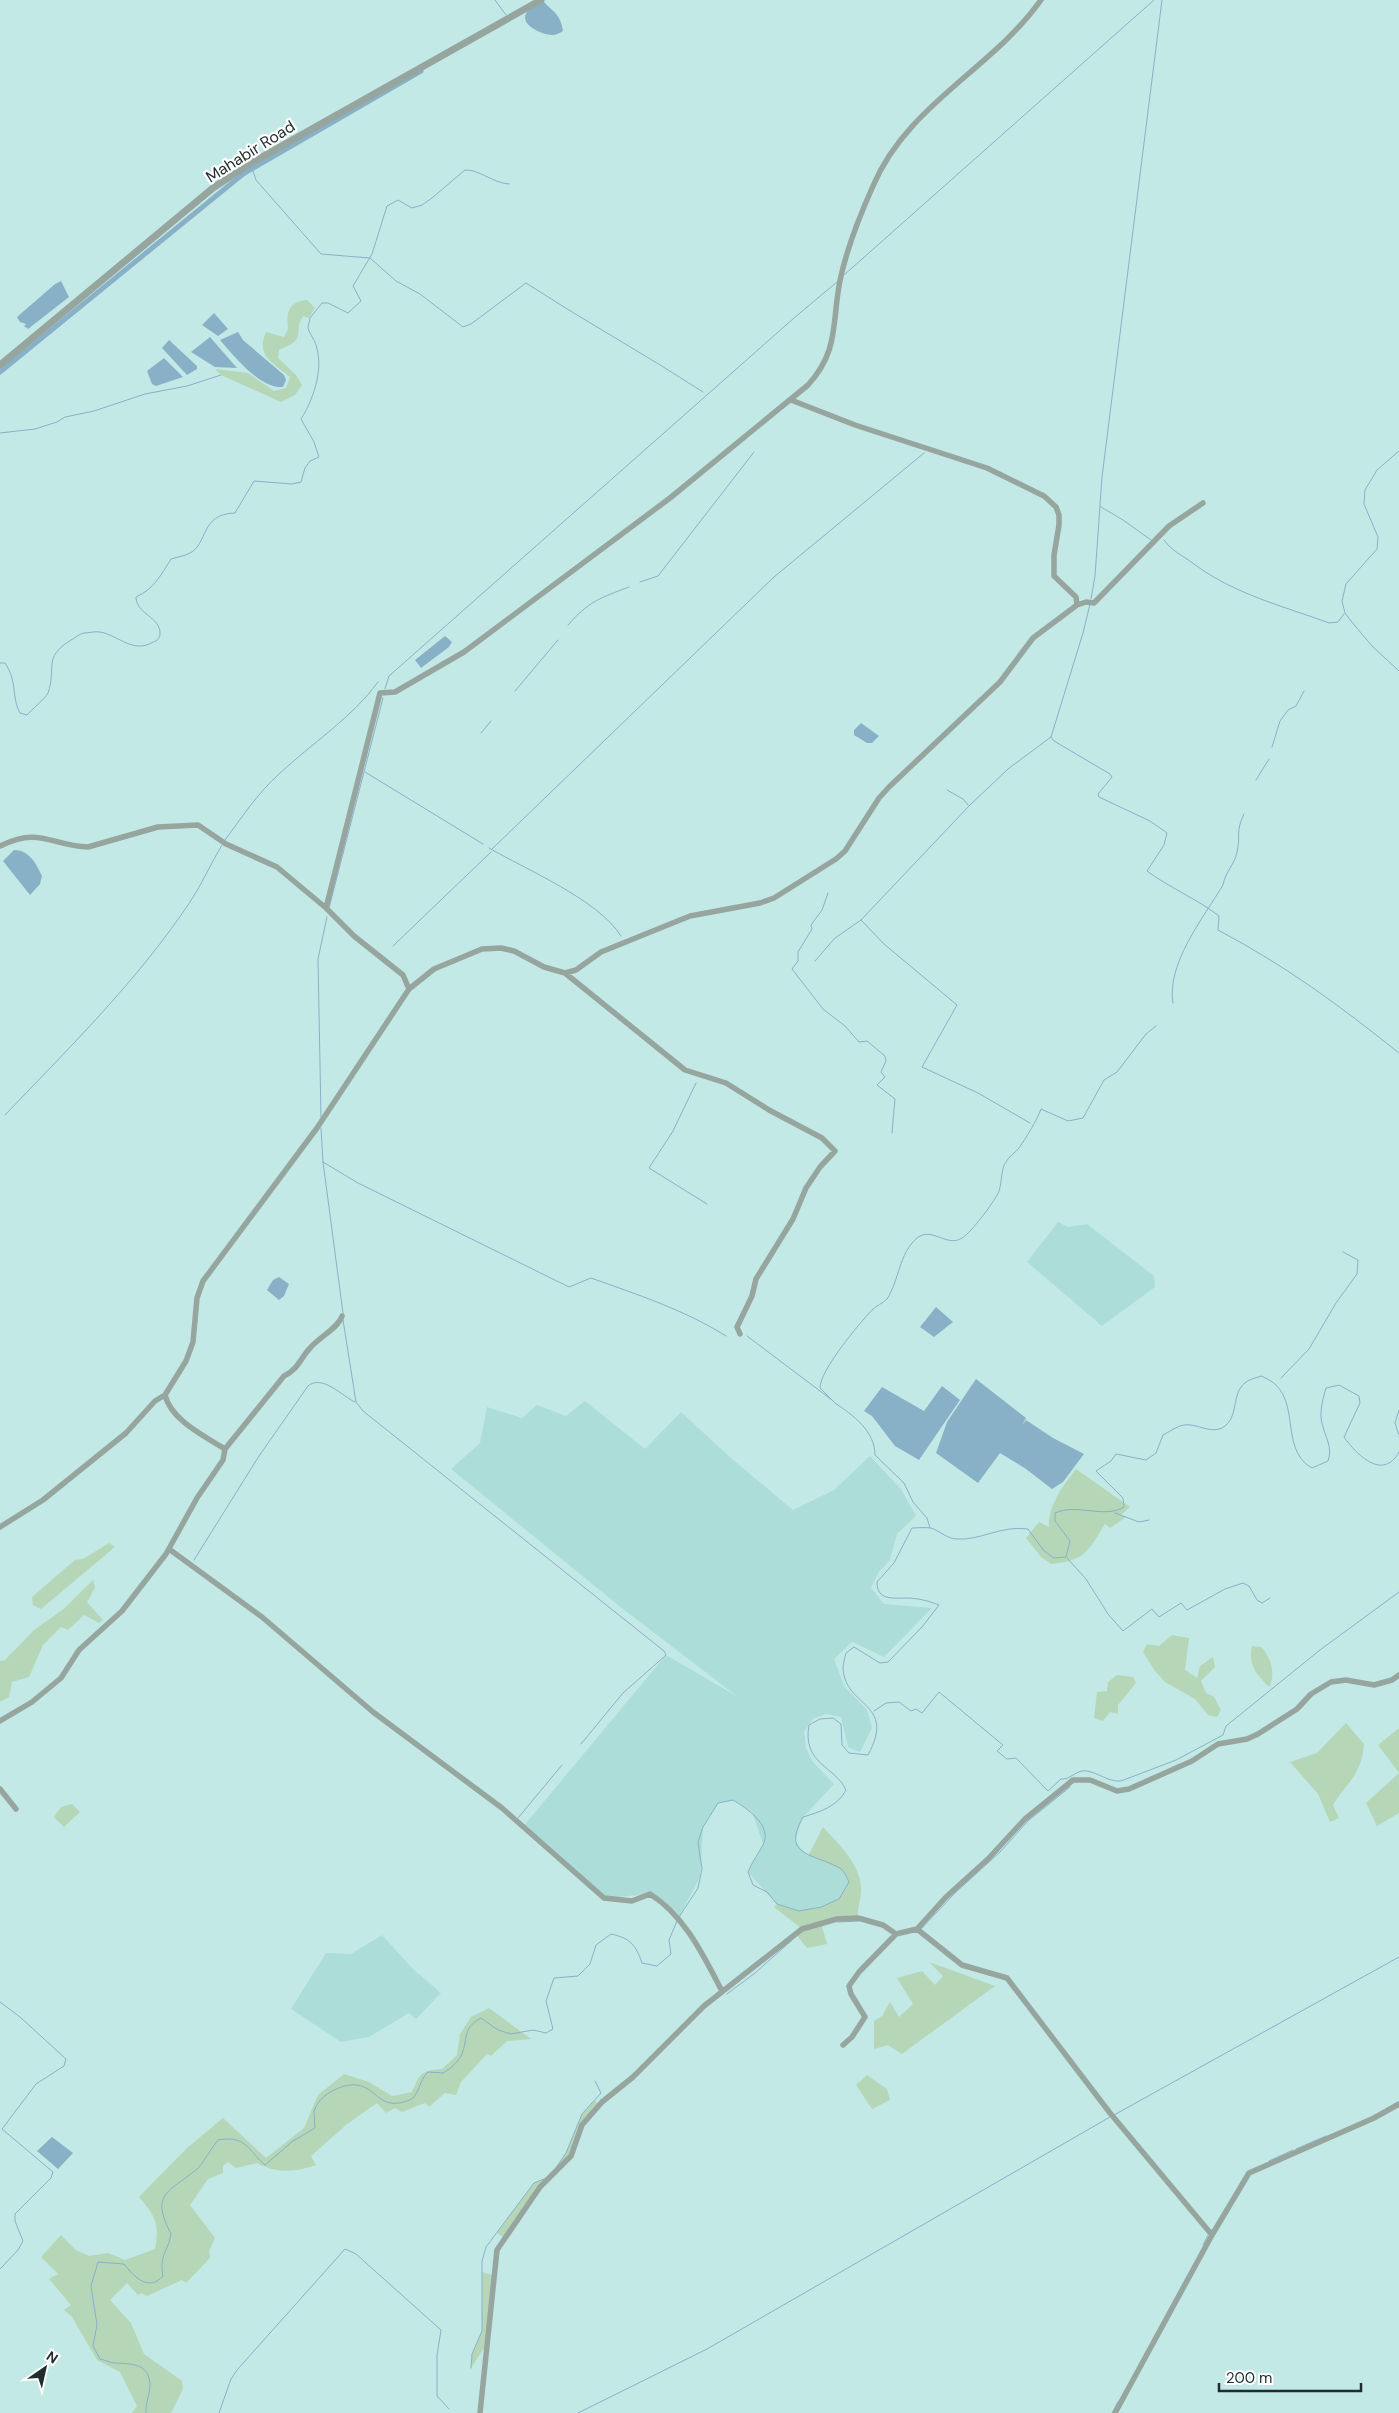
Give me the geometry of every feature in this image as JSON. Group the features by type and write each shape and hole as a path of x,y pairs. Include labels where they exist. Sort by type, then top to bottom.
{"street":[{"name":"Mahabir Road","path":"0,365 222,182 255,161 541,0"},
{"path":"326,908 380,693 395,692 464,652 670,498 791,400 820,372 826,362 836,320 841,276 858,224 882,167 898,143 922,115 1016,32 1041,0"},
{"path":"791,400 855,425 988,468 1044,496 1056,507 1059,515 1054,554 1054,576 1076,597 1077,605"},
{"path":"565,973 576,970 601,952 690,916 760,903 774,898 836,859 845,851 879,798 1000,682 1033,638 1077,605 1086,602 1094,603 1169,526 1203,503"},
{"path":"0,846 13,840 34,836 56,840 77,847 88,847 158,827 198,825 226,844 277,867 326,908 354,936 403,975 409,989"},
{"path":"0,1527 43,1500 126,1433 155,1401 165,1395 186,1361 193,1342 197,1298 203,1281 317,1128 392,1019 409,989 434,969 482,949 508,950 544,967 565,973 685,1070 726,1083 769,1110 822,1138 835,1151 820,1167 806,1188 794,1219 756,1279 752,1296 737,1327 740,1334"},
{"path":"0,1721 32,1702 61,1678 79,1650 122,1611 169,1550 197,1498 224,1460 225,1449 284,1376 291,1373 311,1346 340,1322 342,1316"},
{"path":"165,1395 167,1405 194,1430 225,1449"},
{"path":"169,1550 262,1617 373,1712 502,1808 604,1898 632,1901 650,1894 685,1926 722,1990"},
{"path":"843,2045 852,2038 865,2017 851,1994 849,1986 859,1972 896,1934 918,1930 946,1897 988,1859 1025,1818 1073,1780 1090,1780 1117,1791 1130,1789 1192,1761 1218,1744 1247,1739 1258,1734 1297,1709 1311,1694 1331,1682 1346,1680 1374,1685 1392,1680 1399,1675"},
{"path":"0,1788 16,1809"},
{"path":"480,2413 497,2250 540,2187 571,2156 582,2125 599,2104 633,2076 687,2021 722,1990 758,1965 795,1933 821,1922 837,1919 869,1919 883,1924 896,1934"},
{"path":"918,1930 962,1965 1007,1978 1110,2113 1212,2235"},
{"path":"1116,2413 1212,2235 1249,2173 1374,2118 1399,2104"}],"shaded area":[{"path":"543,1 558,17 562,25 563,31 558,34 548,35 543,33 533,28 526,21 527,12"},
{"path":"61,281 69,297 28,329 24,326 26,324 20,322 17,317"},
{"path":"214,313 228,329 218,336 202,325"},
{"path":"238,332 243,340 284,375 286,380 283,387 265,383 248,370 220,340"},
{"path":"210,337 237,368 215,367 191,352"},
{"path":"169,340 197,366 197,369 187,375 162,348"},
{"path":"164,358 183,377 156,386 152,384 147,371"},
{"path":"445,636 452,642 449,647 421,668 415,660"},
{"path":"861,723 879,736 872,743 867,743 854,735 854,730"},
{"path":"14,850 28,855 42,876 40,884 30,895 3,861"},
{"path":"1058,1222 1068,1227 1087,1224 1154,1276 1155,1287 1102,1326 1027,1262"},
{"path":"279,1277 289,1284 284,1296 279,1300 267,1290 273,1280"},
{"path":"936,1307 953,1322 934,1337 920,1327"},
{"path":"976,1379 1026,1418 1022,1425 1026,1420 1053,1438 1084,1454 1063,1482 1052,1489 1026,1469 1000,1453 978,1483 936,1453 947,1422"},
{"path":"942,1386 960,1400 919,1460 895,1446 872,1416 864,1411 882,1387 924,1411"},
{"path":"585,1401 645,1449 681,1412 732,1459 793,1510 834,1490 870,1456 901,1489 916,1516 897,1534 890,1560 878,1573 871,1588 884,1604 932,1608 884,1657 852,1642 834,1659 844,1686 867,1710 872,1728 860,1752 848,1747 841,1717 826,1714 813,1719 804,1732 806,1748 813,1762 834,1784 803,1817 795,1841 808,1856 843,1870 849,1882 839,1899 831,1904 799,1911 777,1904 748,1872 763,1844 752,1812 733,1800 718,1803 703,1827 700,1877 682,1911 680,1920 650,1894 604,1898 522,1828 666,1655 738,1697 623,1609 451,1469 480,1443 487,1407 522,1418 537,1405 566,1416"},
{"path":"382,1935 413,1969 441,1993 416,2019 409,2013 369,2037 341,2042 291,2009 326,1953 351,1954"},
{"path":"52,2137 73,2153 58,2169 37,2151"}],"green space":[{"path":"307,300 315,308 309,318 303,316 297,339 279,350 278,358 296,375 302,385 295,395 281,402 221,375 215,369 248,373 274,391 286,388 290,377 268,358 263,347 263,340 266,332 284,337 288,329 288,313 290,308 296,303"},
{"path":"1076,1469 1130,1507 1121,1515 1126,1517 1110,1528 1105,1524 1089,1548 1079,1557 1062,1563 1051,1564 1041,1557 1026,1538 1039,1522 1049,1527 1049,1519 1054,1503 1061,1489"},
{"path":"109,1543 115,1547 41,1609 33,1605 32,1597 75,1560 83,1559"},
{"path":"93,1580 95,1588 87,1602 103,1620 99,1623 84,1615 68,1630 61,1627 43,1645 29,1677 12,1682 9,1697 0,1702 0,1661 5,1660 34,1630 65,1608"},
{"path":"1172,1635 1189,1638 1185,1670 1197,1678 1200,1666 1213,1657 1215,1667 1201,1681 1206,1693 1214,1697 1221,1710 1217,1717 1208,1715 1195,1699 1165,1682 1155,1671 1143,1652 1147,1644 1159,1646"},
{"path":"1252,1646 1261,1647 1270,1660 1272,1677 1269,1687 1254,1669 1251,1659"},
{"path":"1117,1675 1133,1677 1136,1683 1118,1705 1118,1714 1110,1712 1103,1721 1094,1718 1097,1692 1107,1691 1108,1682"},
{"path":"1346,1723 1364,1744 1363,1754 1353,1777 1333,1805 1339,1818 1330,1822 1318,1794 1290,1762 1317,1753"},
{"path":"1399,1728 1399,1773 1378,1745"},
{"path":"1399,1773 1399,1813 1377,1826 1366,1803"},
{"path":"72,1804 80,1812 64,1827 54,1817 61,1807"},
{"path":"823,1827 847,1854 856,1869 861,1886 858,1918 821,1923 827,1944 807,1948 795,1933 802,1929 774,1907 777,1904 799,1911 821,1907 839,1899 849,1882 843,1870 808,1856"},
{"path":"929,1962 995,1986 902,2054 888,2045 874,2049 874,2021 882,2016 890,2002 899,2017 913,2004 897,1978 922,1971 935,1985 943,1976"},
{"path":"489,2008 531,2039 507,2041 491,2056 487,2054 461,2082 456,2095 445,2093 429,2107 425,2103 402,2112 395,2108 386,2113 377,2103 346,2125 311,2156 316,2165 286,2171 264,2167 257,2163 236,2168 228,2162 223,2166 223,2173 208,2179 190,2205 215,2238 209,2251 210,2258 186,2283 182,2280 147,2296 141,2293 138,2295 127,2283 110,2300 131,2323 144,2354 182,2381 183,2389 171,2413 132,2413 137,2406 120,2372 97,2360 72,2317 64,2310 71,2305 49,2279 58,2274 41,2257 61,2235 76,2250 89,2256 108,2253 125,2260 155,2249 157,2233 155,2220 139,2197 187,2148 223,2118 266,2158 304,2128 318,2095 344,2074 369,2082 392,2096 412,2092 422,2074 442,2069 457,2055 460,2034 471,2017"},
{"path":"867,2075 887,2089 890,2100 872,2109 856,2085"},
{"path":"595,2100 599,2105 582,2125 571,2156 540,2187 505,2238 497,2233 534,2183 545,2178 554,2170 566,2153 582,2114"},
{"path":"482,2272 495,2276 488,2342 471,2368 472,2354 482,2331"}],"waterway":[{"path":"495,0 506,15"},
{"path":"844,275 1154,0"},
{"path":"1091,599 1095,576 1102,477 1162,0"},
{"path":"0,372 243,174 421,71"},
{"path":"252,168 256,180 321,254 370,258 396,281 420,294 463,327 471,324 526,283 703,392"},
{"path":"0,663 5,663 12,677 17,707 20,713 27,715 48,693 53,658 56,652 79,635 100,632 126,643 139,646 156,641 160,635 157,623 140,608 136,597 152,586 171,559 188,554 196,549 206,530 216,518 235,513 254,481 292,484 301,482 305,468 310,461 319,457 314,442 301,419 313,394 319,367 316,346 308,328 310,318 322,303 328,303 348,313 361,301 353,286 372,254 387,206 398,200 412,208 422,205 465,170 470,170 509,184"},
{"path":"385,689 389,676 837,282"},
{"path":"0,433 35,429 57,422 65,417 94,411 145,394 187,386 221,375"},
{"path":"1399,451 1377,470 1365,490 1364,504 1378,537 1377,549 1346,584 1342,601 1345,613 1351,621 1372,646 1399,671"},
{"path":"640,582 658,576 754,452"},
{"path":"492,849 774,577 924,453"},
{"path":"1101,507 1151,540"},
{"path":"1164,540 1174,550 1209,574 1242,591 1329,623 1338,622 1344,614"},
{"path":"568,625 589,605 629,587"},
{"path":"1090,604 1051,737 1054,741 1110,774 1112,777 1098,794 1099,797 1150,821 1167,833 1164,845 1147,871 1219,916 1218,930 1312,987 1399,1053"},
{"path":"515,691 558,640"},
{"path":"225,840 271,781 344,719 378,682"},
{"path":"1272,747 1280,721 1288,710 1296,706 1304,691"},
{"path":"329,908 383,698"},
{"path":"481,733 491,721"},
{"path":"815,961 835,938 861,920 969,806 1008,769 1051,737"},
{"path":"1256,780 1269,759"},
{"path":"365,772 483,844"},
{"path":"947,790 963,799 968,805"},
{"path":"1173,1003 1172,988 1181,957 1188,941 1223,885 1236,856 1239,830 1244,814"},
{"path":"5,1115 126,986 148,959 190,902 222,845"},
{"path":"489,848 579,898 596,910 621,936"},
{"path":"393,946 491,852"},
{"path":"828,893 822,910 811,925 812,929 798,952 798,961 792,969 823,1009 845,1026 859,1042 867,1041 885,1056 886,1061 881,1072 885,1077 877,1085 895,1099 892,1133"},
{"path":"321,1117 318,959 327,917"},
{"path":"861,920 884,944 957,1005 922,1067 978,1093 1030,1123"},
{"path":"835,1403 820,1388 826,1370 858,1326 872,1310 887,1299 906,1251 911,1244 917,1238 928,1234 951,1241 966,1235 997,1196 1004,1165 1022,1144 1041,1109 1068,1121 1083,1118 1104,1080 1117,1072 1146,1034 1156,1026"},
{"path":"696,1083 673,1131 649,1168 707,1204"},
{"path":"321,1128 323,1162 343,1313"},
{"path":"323,1162 358,1183 569,1287 591,1278 677,1310 726,1336"},
{"path":"1281,1378 1309,1349 1336,1303 1357,1274 1358,1260 1343,1252"},
{"path":"343,1320 356,1402 363,1411 664,1651 666,1655 623,1693 581,1744"},
{"path":"747,1336 832,1400"},
{"path":"679,1917 698,1888 702,1869 698,1842 703,1827 718,1803 733,1800 751,1812 757,1818 764,1831 763,1845 748,1872 753,1885 767,1892 777,1904 799,1911 821,1907 839,1899 849,1882 844,1872 804,1852 798,1847 796,1840 797,1830 803,1817 833,1804 843,1796 846,1790 810,1748 808,1738 809,1725 820,1719 833,1718 841,1724 842,1745 849,1753 868,1755 875,1738 877,1725 873,1715 852,1691 846,1681 843,1668 846,1653 854,1647 880,1663 888,1662 922,1627 939,1605 915,1599 887,1597 880,1593 878,1588 877,1582 894,1563 912,1528 931,1528 956,1539 974,1538 1009,1529 1028,1529 1044,1551 1054,1558 1066,1557 1070,1541 1055,1521 1055,1513 1063,1510 1108,1512 1124,1507 1123,1498 1096,1471 1111,1461 1116,1454 1146,1460 1156,1453 1163,1435 1181,1426 1189,1425 1213,1430 1222,1428 1228,1424 1231,1418 1241,1387 1248,1381 1261,1376 1275,1384 1283,1394 1295,1447 1301,1459 1312,1468 1328,1461 1330,1451 1321,1419 1322,1406 1326,1388 1339,1385 1359,1396 1360,1403 1344,1437 1355,1451 1370,1462 1378,1465 1385,1465 1393,1461 1399,1452"},
{"path":"194,1560 259,1456 308,1386 314,1383 326,1384 355,1402"},
{"path":"835,1403 862,1424 871,1438 875,1455 904,1483 913,1502 927,1518 930,1528"},
{"path":"1399,1410 1395,1423 1399,1435"},
{"path":"1115,1513 1139,1522 1149,1520"},
{"path":"1067,1558 1086,1579 1108,1614 1123,1631 1152,1609 1159,1617 1181,1603 1187,1610 1225,1589 1243,1583 1249,1586 1257,1600 1262,1603 1270,1598"},
{"path":"874,1711 886,1703 899,1702 911,1711 916,1709 922,1713 939,1692 1003,1745 997,1751 1007,1759 1016,1758 1048,1791 1061,1779 1083,1771 1121,1781 1176,1760 1223,1735 1226,1726 1320,1650 1399,1592"},
{"path":"518,1818 562,1765"},
{"path":"921,1929 955,1893 1000,1852 1028,1821 1070,1787"},
{"path":"146,2413 150,2385 146,2372 138,2366 113,2363 100,2359 93,2346 97,2325 91,2286 98,2262 124,2264 132,2274 147,2283 158,2281 163,2276 162,2263 171,2234 162,2210 162,2202 170,2189 199,2167 218,2140 240,2141 265,2165 293,2141 315,2128 314,2112 316,2106 325,2096 338,2088 357,2085 392,2103 410,2100 415,2095 428,2072 443,2073 457,2061 461,2056 468,2030 475,2022 481,2018 498,2030 511,2034 533,2030 546,2033 553,2029 546,2001 554,1978 578,1976 590,1964 596,1945 611,1934 628,1940 635,1947 642,1963 657,1966 671,1954 669,1940 677,1921"},
{"path":"838,1922 859,1921"},
{"path":"727,1994 755,1973 791,1941"},
{"path":"1114,2115 1399,1957"},
{"path":"0,2002 20,2017 66,2059 64,2066 36,2084 2,2129 53,2172 51,2178 15,2214 15,2221 23,2241 18,2250 0,2269"},
{"path":"556,2168 566,2153 582,2114 601,2093 595,2081"},
{"path":"578,2413 707,2349 1110,2117"},
{"path":"1296,2149 1326,2136"},
{"path":"1269,2161 1293,2150"},
{"path":"471,2368 472,2354 482,2331 482,2261 486,2247 534,2183 544,2179"},
{"path":"1203,2245 1208,2235"},
{"path":"219,2413 231,2379 237,2370 345,2249 356,2254 441,2330 437,2355 437,2396 449,2409"},
{"path":"1112,2413 1118,2402"}]}
